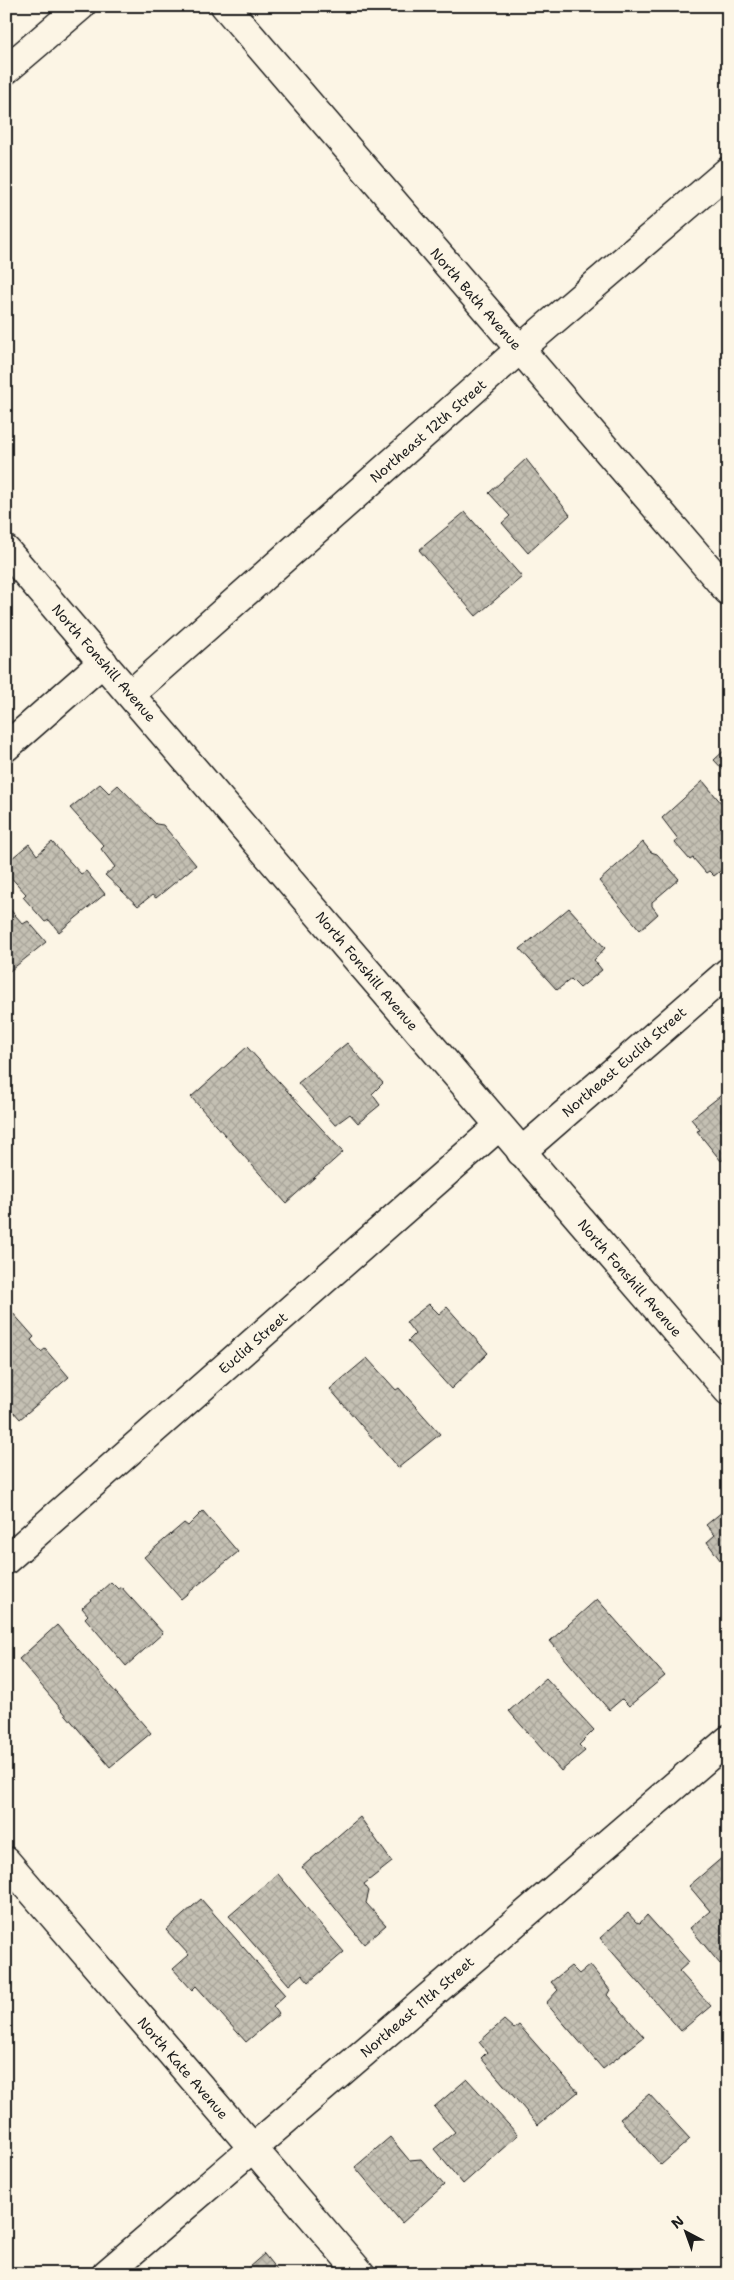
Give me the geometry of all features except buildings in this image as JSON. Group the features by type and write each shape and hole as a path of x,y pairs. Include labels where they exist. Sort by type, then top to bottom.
{"street":[{"path":"6,70 81,6"},
{"name":"North Bath Avenue","path":"225,6 728,591"},
{"name":"Northeast 12th Street","path":"132,693 520,350 728,171"},
{"name":"North Fonshill Avenue","path":"6,550 132,693 521,1152 728,1391"},
{"path":"6,747 103,662"},
{"name":"Northeast Euclid Street","path":"521,1152 728,972"},
{"name":"Euclid Street","path":"6,1560 499,1126"},
{"name":"Northeast 11th Street","path":"106,2274 728,1740"},
{"name":"North Kate Avenue","path":"6,1861 361,2274"}]}
